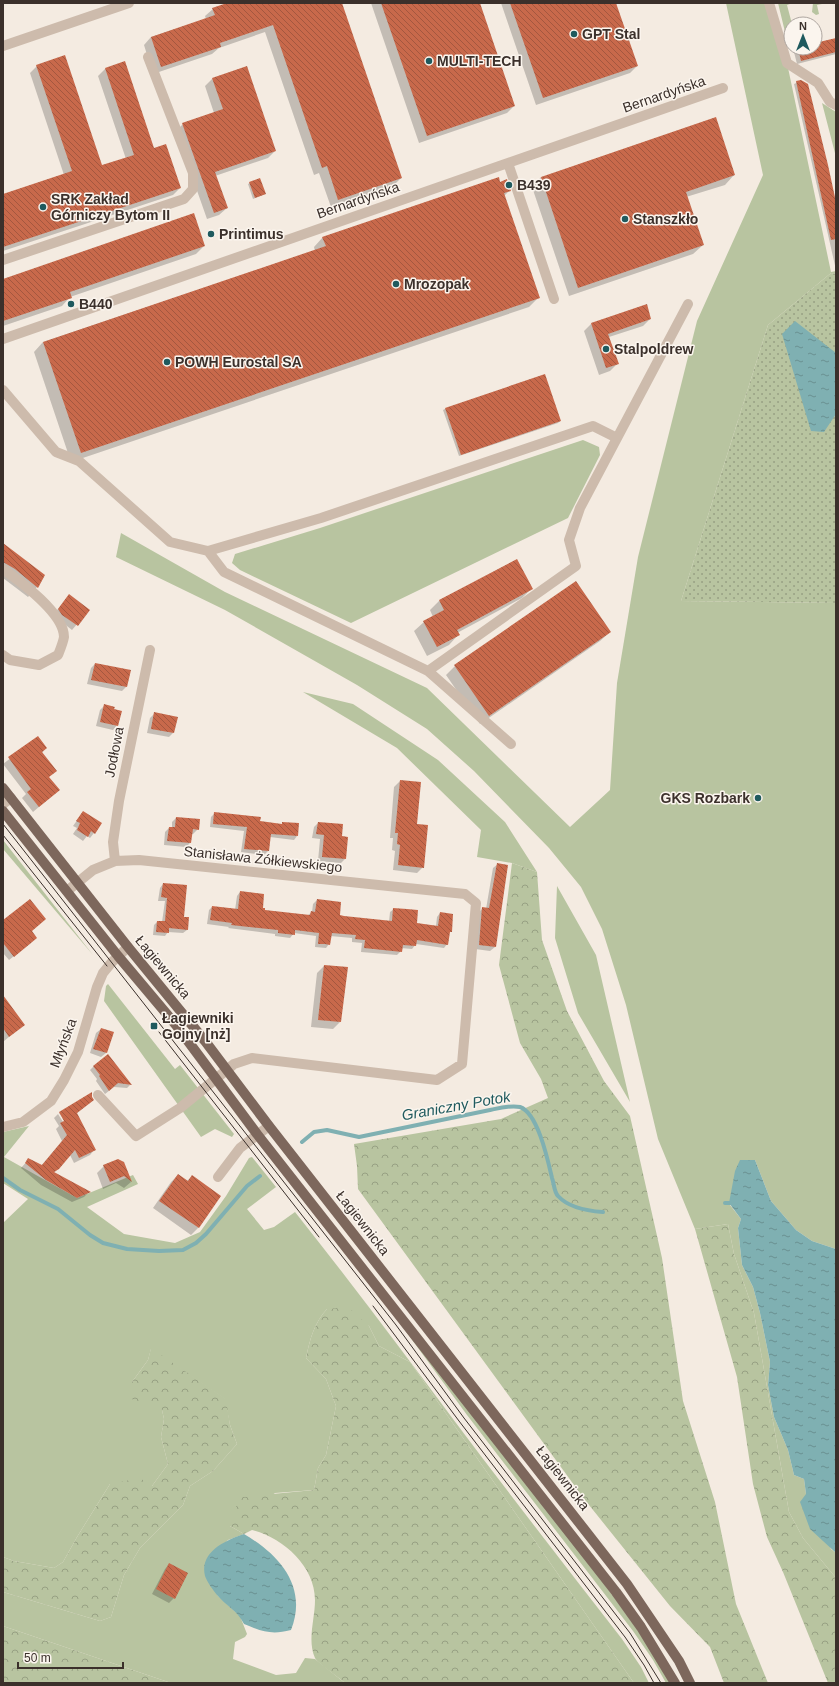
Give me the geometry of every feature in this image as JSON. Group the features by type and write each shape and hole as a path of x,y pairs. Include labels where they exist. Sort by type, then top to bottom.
{"main road":[{"name":"Łagiewnicka","path":"3,788 7,801 77,883 196,1029 269,1126 627,1584 679,1661 690,1683"},
{"name":"Łagiewnicka","path":"3,811 118,956 176,1025 257,1134 616,1592 641,1627 675,1683"}],"street":[{"path":"3,46 129,3"},
{"path":"769,3 787,63 818,83 830,102 836,105"},
{"path":"3,260 184,199 193,189 193,174 148,57"},
{"name":"Bernardyńska","path":"3,339 723,88"},
{"path":"508,163 554,299"},
{"path":"428,671 576,566 569,540 580,508 688,304"},
{"path":"3,390 56,452 79,461 170,542 208,551 321,518 593,426 617,438"},
{"path":"208,551 224,572 428,671 511,744"},
{"path":"3,569 32,590 59,621 64,637 58,655 39,665 10,660 3,655"},
{"name":"Jodłowa","path":"115,861 114,842 119,801 150,650"},
{"name":"Stanisława Żółkiewskiego","path":"67,891 93,870 115,861 139,860 465,894 476,903 462,1064 437,1080 252,1058 234,1064 227,1070"},
{"name":"Młyńska","path":"3,1127 23,1122 51,1101 64,1080 78,1052 97,987 104,973 118,956 128,947"},
{"path":"98,1095 136,1136 180,1108 227,1070"},
{"path":"218,1177 240,1148 269,1126"}],"green space":[{"path":"726,3 765,3 783,52 783,56 784,56 787,63 831,272 836,271 836,274 831,273 768,325 681,601 836,603 836,1249 812,1241 796,1230 771,1201 755,1160 730,1205 741,1219 738,1228 742,1265 753,1287 760,1313 770,1362 768,1385 774,1417 788,1450 794,1475 804,1479 806,1494 831,1549 836,1553 836,1578 803,1538 789,1512 754,1313 734,1254 728,1224 695,1229 658,1139 626,1005 602,929 581,887 549,848 474,771 427,729 357,685 225,610 116,557 121,533 225,592 427,688 570,827 610,790 617,683 638,557 697,321 763,175"},
{"path":"778,3 793,3 787,5 790,16 783,16 783,24"},
{"path":"813,3 827,3 817,5 819,14 816,15 812,12"},
{"path":"822,103 836,112 836,157"},
{"path":"831,273 836,274 836,603 681,601 768,325"},
{"path":"583,440 599,447 600,455 568,518 351,623 240,570 232,563 235,554 320,528"},
{"path":"303,692 353,704 438,760 505,822 537,872 512,863 477,857 481,830 397,748"},
{"path":"3,840 93,955 3,849"},
{"path":"512,863 537,872 542,940 567,1011 604,1081 630,1116 662,1258 683,1401 715,1502 736,1604 768,1683 724,1683 710,1647 670,1606 585,1500 358,1189 354,1144 501,1119 548,1098 541,1079 520,1043 499,965"},
{"path":"557,886 596,955 630,1102 578,1013 555,938"},
{"path":"108,984 175,1069 180,1065 234,1134 232,1137 215,1129 201,1137 104,1001 106,986"},
{"path":"29,1126 4,1157 77,1198 133,1175 138,1184 87,1207 124,1234 175,1243 200,1232 226,1196 249,1158 252,1157 276,1187 247,1209 264,1230 274,1227 295,1212 356,1290 497,1477 622,1639 641,1667 649,1683 634,1683 410,1362 379,1346 369,1326 327,1309 313,1332 306,1358 326,1379 336,1406 326,1455 318,1468 314,1490 275,1493 230,1526 244,1534 228,1540 205,1564 206,1576 218,1596 240,1616 247,1634 245,1637 235,1642 233,1659 276,1675 296,1673 305,1658 315,1659 345,1683 171,1683 3,1626 3,1592 100,1621 111,1617 124,1575 140,1548 183,1505 190,1486 213,1471 237,1444 230,1425 225,1399 151,1349 148,1360 132,1382 162,1410 164,1419 161,1437 168,1464 152,1486 110,1484 63,1562 54,1568 14,1561 3,1557 3,1223 28,1199 3,1183 3,1132"},
{"path":"728,1224 734,1254 754,1313 789,1512 803,1538 836,1578 836,1683 828,1683 783,1572 767,1537 753,1484 737,1377 695,1229"},
{"path":"348,1307 369,1326 379,1346 410,1362 634,1683 345,1683 315,1658 311,1637 315,1600 314,1588 310,1576 295,1555 286,1547 264,1534 252,1530 244,1534 230,1526 228,1520 242,1497 314,1490 318,1468 326,1455 336,1406 326,1379 306,1358 313,1332 327,1309"},
{"path":"399,1322 592,1567 637,1629 671,1683 666,1683 653,1660 633,1631 467,1415"},
{"path":"151,1348 226,1399 230,1425 237,1444 213,1471 190,1486 183,1505 140,1548 124,1575 111,1617 100,1621 3,1592 3,1557 14,1561 54,1568 63,1562 110,1484 140,1478 152,1486 168,1464 161,1437 164,1419 162,1410 129,1398 132,1382 148,1360"},
{"path":"3,1626 171,1683 3,1683"}],"water":[{"path":"795,321 836,353 836,414 824,432 811,431 782,334"},
{"path":"740,1160 755,1160 771,1201 796,1230 812,1241 836,1249 836,1553 810,1529 800,1502 806,1494 804,1479 794,1475 788,1450 774,1417 768,1385 770,1362 760,1313 753,1287 742,1265 738,1228 741,1219 729,1203 735,1171"},
{"path":"244,1534 257,1542 279,1562 293,1586 296,1600 295,1614 291,1630 268,1632 244,1624 238,1615 220,1599 210,1586 205,1576 204,1568 206,1560 210,1554 222,1544"}],"building":[{"path":"227,3 342,3 402,178 338,200 327,166 322,168 273,25 220,43 221,47 161,67 151,37 215,15 212,8"},
{"path":"381,3 480,3 515,106 427,136"},
{"name":"GPT Stal","path":"510,3 616,3 638,66 543,98"},
{"path":"836,38 836,52 823,55 823,41"},
{"path":"65,55 102,165 134,155 105,68 125,61 154,148 166,144 181,188 3,247 3,194 72,171 36,65"},
{"path":"800,56 820,56 801,61"},
{"path":"247,66 276,151 215,172 228,208 214,213 182,123 223,109 212,78"},
{"path":"801,80 808,84 828,165 836,202 836,239 831,240 796,81"},
{"name":"Stanszkło","path":"716,117 735,175 686,192 704,245 578,288 541,177"},
{"path":"499,177 500,182 507,179 511,191 504,193 540,298 81,453 43,342 326,246 322,237"},
{"path":"260,178 266,194 255,198 249,182"},
{"path":"194,213 205,246 70,292 72,298 3,321 3,279"},
{"name":"Stalpoldrew","path":"647,304 651,319 608,334 619,364 606,368 591,323"},
{"path":"545,374 561,421 461,455 445,408"},
{"path":"3,543 45,575 38,588 15,569 3,562"},
{"path":"517,559 533,589 457,630 460,635 437,647 423,621 444,610 439,600"},
{"path":"576,581 611,632 489,716 454,665"},
{"path":"69,594 90,610 78,626 62,615 58,609"},
{"path":"95,663 131,670 127,687 91,680"},
{"path":"104,704 122,711 118,726 100,722"},
{"path":"154,712 178,717 174,733 151,729"},
{"path":"38,736 47,748 42,752 57,771 49,777 60,790 39,807 27,792 31,789 8,757"},
{"path":"400,780 421,782 417,824 428,825 424,868 398,865 400,845 397,844 398,833 395,833"},
{"path":"83,811 102,823 95,834 91,831 88,837 77,830 80,823 76,821"},
{"path":"214,812 261,817 260,821 282,824 282,822 299,823 298,836 271,834 269,851 244,849 247,827 213,824"},
{"path":"176,817 200,819 199,830 193,829 191,843 167,841 169,827 175,827"},
{"path":"318,822 343,824 342,836 348,837 346,859 322,857 324,835 316,834"},
{"path":"497,863 508,865 496,947 479,945 482,907 489,908"},
{"path":"163,883 187,885 184,917 189,917 188,930 169,928 169,933 156,932 157,921 165,921 167,898 161,897"},
{"path":"240,891 264,894 263,908 265,908 265,910 310,915 311,911 315,912 317,899 341,902 340,915 344,916 392,921 393,908 418,910 417,923 438,926 440,912 453,914 452,932 450,932 448,945 417,940 416,946 403,945 402,952 364,948 365,940 355,939 356,935 332,933 330,945 318,944 319,933 295,930 295,935 278,933 278,930 231,925 232,923 210,920 212,906 238,909"},
{"path":"30,899 46,919 32,931 37,938 14,957 3,943 3,920"},
{"path":"324,965 348,967 341,1022 318,1020"},
{"path":"3,995 25,1025 9,1037 3,1028"},
{"path":"101,1028 114,1032 107,1053 93,1049"},
{"path":"108,1054 132,1085 118,1083 109,1091 93,1066"},
{"path":"92,1092 92,1097 94,1100 77,1113 96,1150 79,1158 75,1150 59,1169 54,1172 91,1192 77,1198 46,1180 25,1163 28,1158 42,1165 67,1135 60,1123 64,1121 59,1112"},
{"path":"118,1159 124,1162 132,1182 124,1176 110,1182 103,1165"},
{"path":"178,1174 188,1181 192,1175 221,1196 199,1228 159,1201"},
{"path":"169,1563 188,1573 175,1599 156,1589"}],"waterway":[{"name":"Graniczny Potok","path":"302,1142 314,1132 327,1130 359,1137 501,1108 512,1106 520,1107 532,1118 537,1128 558,1196 573,1206 591,1211 603,1212"},
{"name":"Graniczny Potok","path":"3,1178 20,1190 58,1209 90,1235 103,1243 127,1249 159,1251 183,1250 196,1243 206,1234 247,1186 260,1176"},
{"name":"Graniczny Potok","path":"725,1203 733,1203"}],"tram line":[{"path":"3,824 396,1325 464,1418 630,1633 661,1683"},
{"path":"3,835 107,966"},
{"path":"159,1032 319,1237"},
{"path":"373,1306 459,1421 625,1637 654,1683"}],"place":[{"name":"GPT Stal","path":"574,34"},
{"name":"MULTI-TECH","path":"429,61"},
{"name":"B439","path":"509,185"},
{"name":"SRK Zakład Górniczy Bytom II","path":"43,207"},
{"name":"Stanszkło","path":"625,219"},
{"name":"Printimus","path":"211,234"},
{"name":"Mrozopak","path":"396,284"},
{"name":"B440","path":"71,304"},
{"name":"Stalpoldrew","path":"606,349"},
{"name":"POWH Eurostal SA","path":"167,362"},
{"name":"GKS Rozbark","path":"758,798"},
{"name":"Łagiewniki Gojny [nż]","path":"154,1026"}]}
